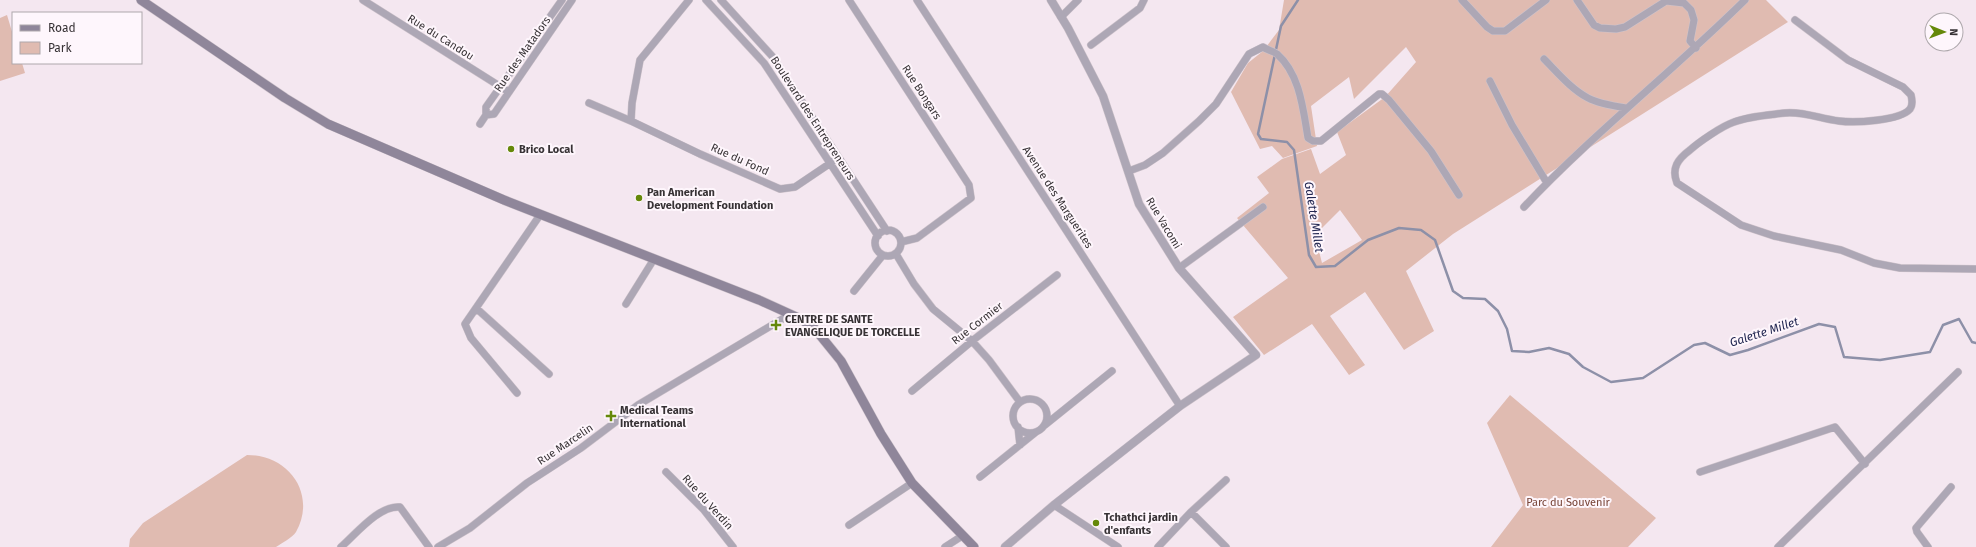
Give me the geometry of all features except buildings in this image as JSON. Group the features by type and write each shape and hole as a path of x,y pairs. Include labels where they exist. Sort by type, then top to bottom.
{"main road":[{"path":"141,0 285,98 328,124 540,215 759,300 789,315 801,319 815,329 830,345 841,361 881,434 912,483 974,547"}],"street":[{"name":"Rue du Candou","path":"363,0 508,92"},
{"name":"Rue des Matadors","path":"480,124 486,115 486,107 562,0"},
{"name":"Rue des Matadors","path":"486,115 494,114 572,0"},
{"path":"631,121 632,103 640,60 689,0"},
{"name":"Boulevard des Entrepreneurs","path":"706,0 764,63 829,164 878,236"},
{"name":"Boulevard des Entrepreneurs","path":"721,0 772,56 887,231"},
{"name":"Rue Bongars","path":"849,0 969,185 971,198 917,238 901,242"},
{"name":"Avenue des Marguerites","path":"917,0 1180,406"},
{"name":"Rue Vacomi","path":"1051,0 1103,96 1139,204 1178,268 1256,355 1180,406"},
{"path":"1061,17 1078,0"},
{"path":"1091,45 1140,8 1144,0"},
{"path":"1462,0 1487,28 1493,31 1505,31 1546,0"},
{"path":"1577,0 1594,25 1600,28 1616,29 1625,27 1666,1 1684,3 1691,10 1694,20 1690,41 1696,48"},
{"path":"1524,208 1547,183 1627,108 1696,48 1745,0"},
{"path":"1795,20 1848,60 1903,87 1911,94 1912,103 1910,109 1902,115 1891,119 1841,121 1798,112 1764,116 1734,122 1693,147 1681,158 1675,167 1674,175 1677,183 1741,225 1774,236 1840,250 1874,263 1900,268 1976,269"},
{"path":"1129,171 1145,165 1163,153 1199,121 1216,104 1249,54 1263,47 1275,53 1287,64 1296,82 1308,138 1313,141 1321,141 1378,94 1382,94 1389,100 1431,152 1459,195"},
{"path":"1544,58 1576,90 1588,98 1602,104 1627,108"},
{"path":"1490,81 1512,125 1547,183"},
{"name":"Rue du Fond","path":"589,103 780,189 795,187 838,158"},
{"path":"1178,268 1263,207"},
{"path":"517,393 471,338 465,324 540,215"},
{"path":"887,231 897,234 901,242 899,250 896,254 888,256 883,255 876,248 875,244 878,236 887,231"},
{"path":"896,254 914,284 932,309 972,341 1001,375 1020,402"},
{"path":"854,291 883,255"},
{"path":"626,304 654,259"},
{"name":"Rue Cormier","path":"912,391 972,341 1057,275"},
{"path":"476,308 549,374"},
{"name":"Rue Marcelin","path":"438,547 470,528 527,483 581,448 638,405 789,315"},
{"path":"980,477 1112,371"},
{"path":"1778,547 1958,372"},
{"path":"1020,445 1018,427 1014,421 1013,414 1015,407 1020,402 1026,399 1034,399 1044,407 1060,413"},
{"path":"1005,547 1054,505 1180,406"},
{"path":"1044,407 1046,414 1045,425"},
{"path":"1018,427 1026,431 1036,432"},
{"path":"1700,472 1835,427 1865,464"},
{"name":"Rue du Verdin","path":"666,472 704,510 733,547"},
{"path":"1158,547 1191,512 1226,480"},
{"path":"849,525 912,483"},
{"path":"1928,547 1917,532 1916,528 1951,487"},
{"path":"1054,505 1118,547"},
{"path":"341,547 383,510 394,506 400,507 429,547"},
{"path":"1191,512 1226,547"},
{"path":"945,547 962,536"}],"green space":[{"path":"1284,0 1766,0 1788,22 1453,234 1406,271 1434,331 1404,350 1365,292 1330,316 1365,365 1349,375 1312,324 1264,355 1233,317 1288,278 1237,218 1269,193 1257,177 1282,159 1311,149 1320,174 1346,155 1337,132 1385,97 1416,62 1406,47 1354,99 1349,77 1311,106 1317,146 1283,158 1272,146 1260,149 1231,92 1248,63 1263,51 1279,30","holes":["1340,210 1362,240 1322,263 1315,235"]},
{"path":"7,15 12,32 12,64 22,64 25,73 0,81 0,18"},
{"name":"Parc du Souvenir","path":"1510,395 1656,518 1628,547 1491,547 1523,505 1487,423"},
{"path":"247,455 262,457 275,462 286,469 295,479 301,491 303,504 302,518 296,532 289,538 276,547 129,547 130,539 143,523"}],"waterway":[{"name":"Galette Millet","path":"1298,0 1281,26 1258,134 1261,139 1287,142 1294,150 1309,255 1316,267 1335,266 1368,240 1399,228 1421,230 1435,240 1453,291 1463,298 1485,299 1498,311 1507,329 1512,351 1529,352 1549,348 1569,354 1583,367 1611,382 1643,378 1694,345 1705,343 1730,355 1819,324 1835,327 1844,357 1880,360 1930,352 1943,325 1959,319 1972,342 1976,343"}],"place":[{"name":"Brico Local","path":"511,149"},
{"name":"Pan American Development Foundation","path":"639,198"},
{"name":"CENTRE DE SANTE EVANGELIQUE DE TORCELLE","path":"776,325"},
{"name":"Medical Teams International","path":"611,416"},
{"name":"Tchathci jardin d'enfants","path":"1096,523"}]}
